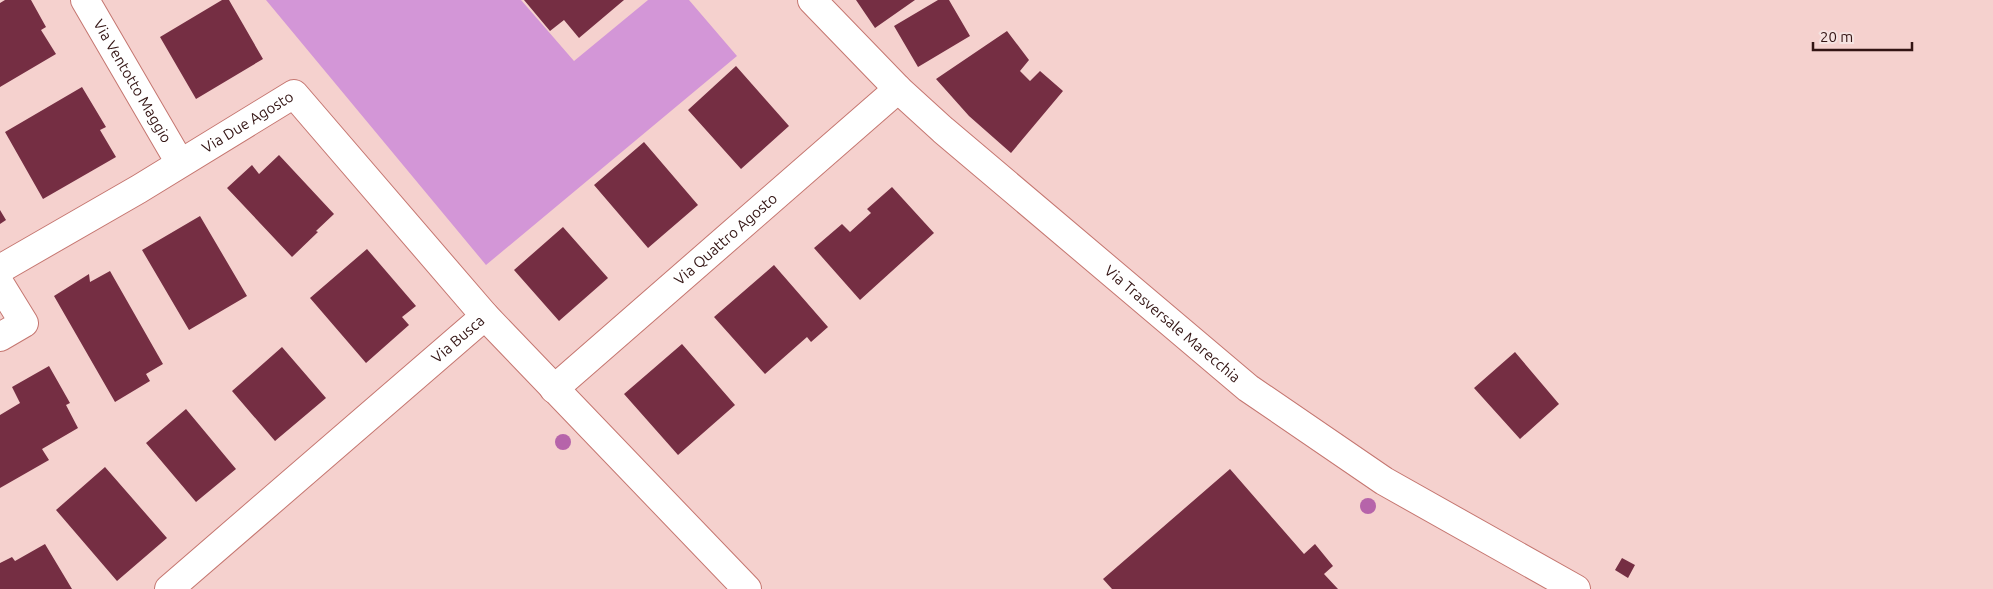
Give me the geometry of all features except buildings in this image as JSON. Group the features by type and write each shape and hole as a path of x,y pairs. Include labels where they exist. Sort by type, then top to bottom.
{"street":[{"name":"Via Ventotto Maggio","path":"85,0 180,163"},
{"name":"Via Trasversale Marecchia","path":"812,0 898,90 1248,388 1384,481 1576,589"},
{"name":"Via Quattro Agosto","path":"554,390 898,90"},
{"name":"Via Due Agosto","path":"0,269 294,94 485,316"},
{"path":"0,284 24,323 0,337"},
{"name":"Via Busca","path":"169,589 485,316 747,589"}],"shaded area":[{"path":"266,0 521,0 574,61 648,0 689,0 737,56 486,265"}]}
